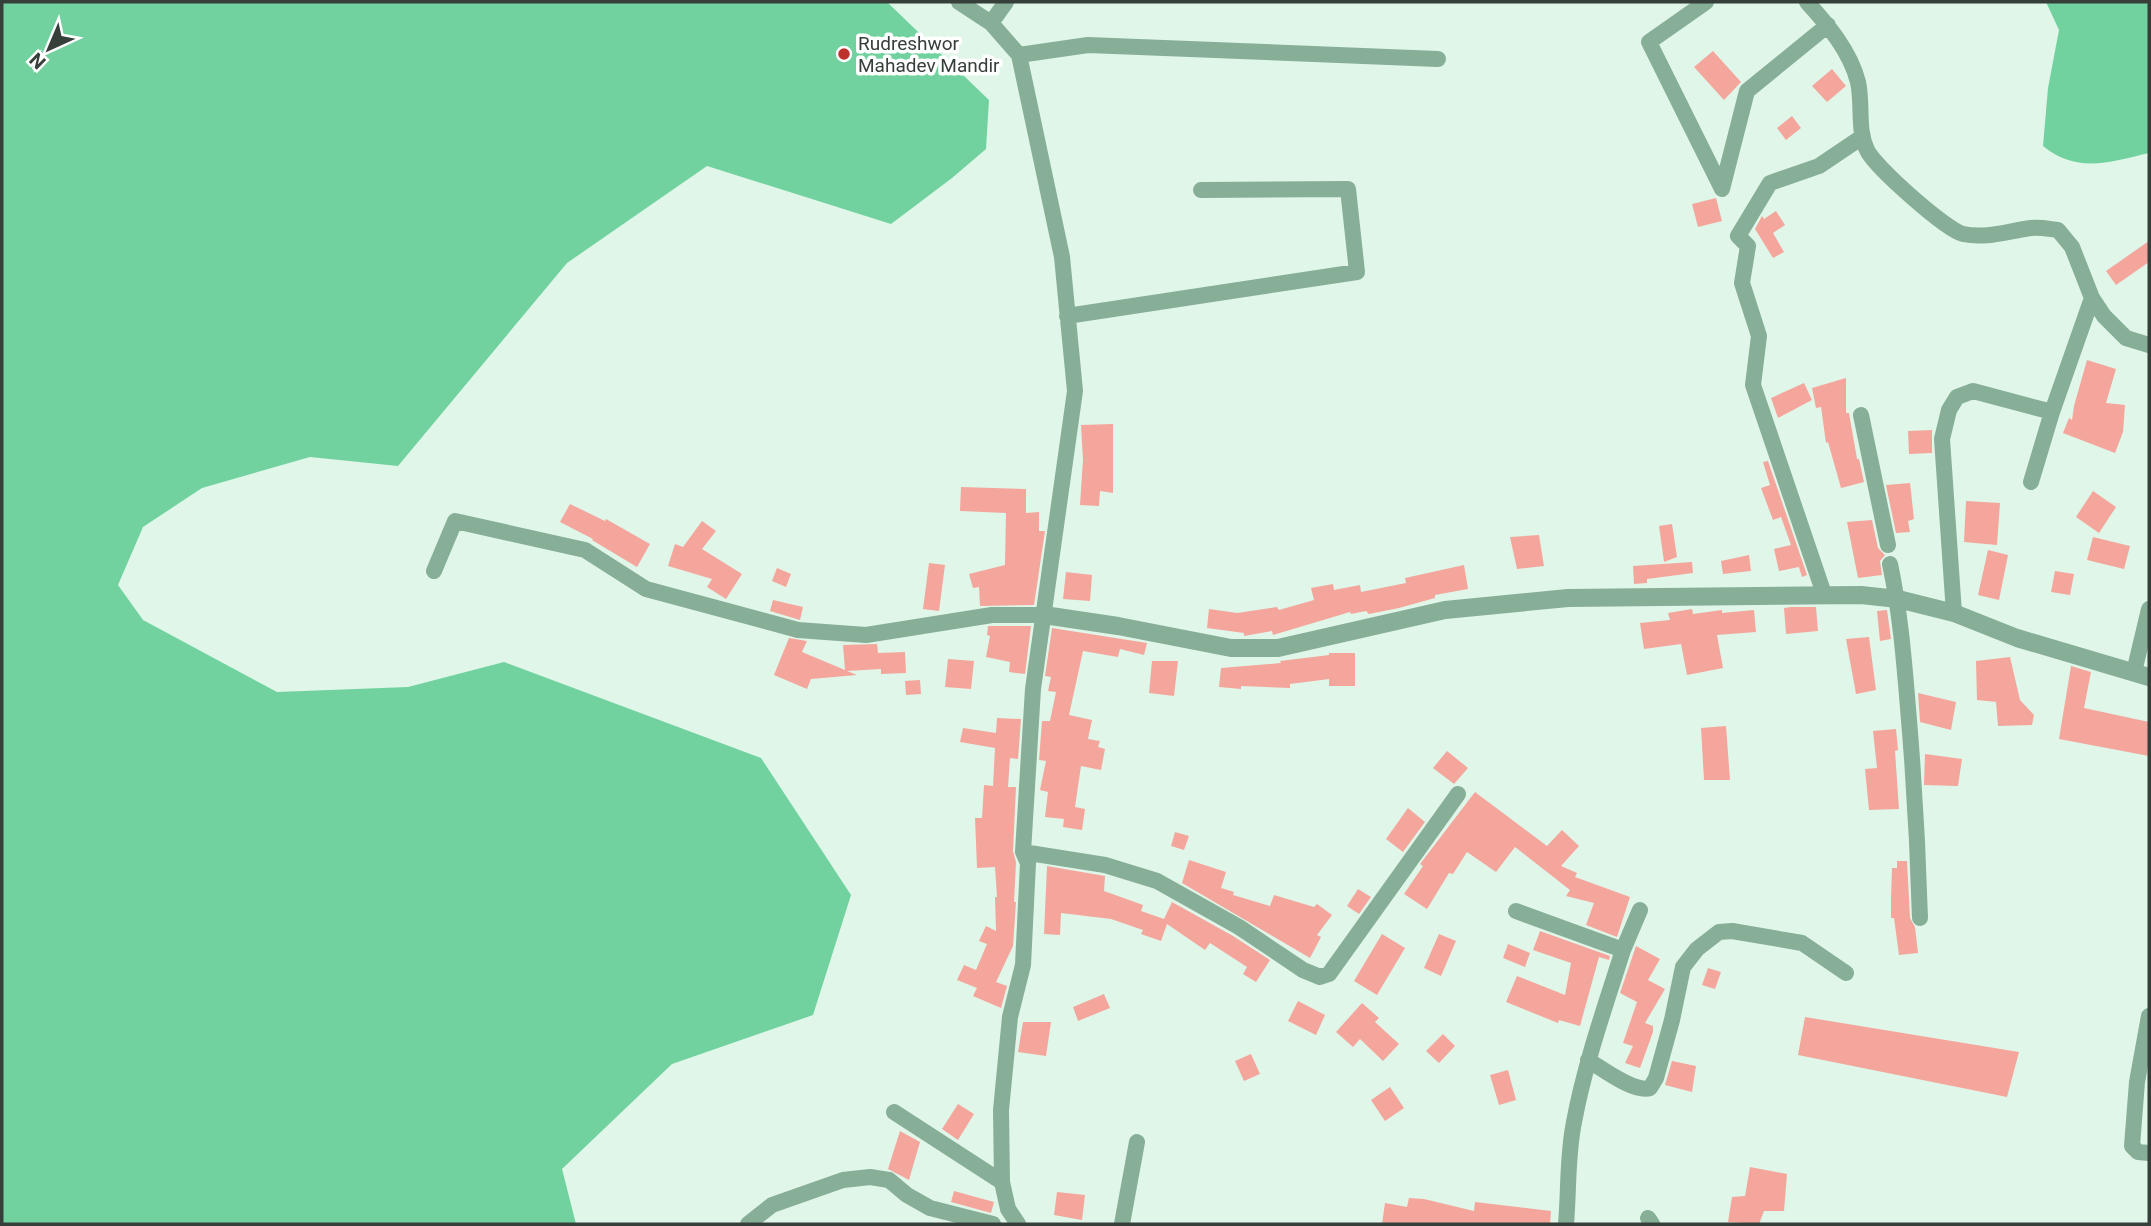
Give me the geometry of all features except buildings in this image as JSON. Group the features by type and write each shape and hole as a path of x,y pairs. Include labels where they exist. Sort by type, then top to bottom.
{"street":[{"path":"959,2 991,23 1019,55 1062,257 1075,391 1033,689 1023,852 1028,863 1023,965 1010,1017 1001,1110 1002,1182 1007,1209 1018,1224"},
{"path":"991,23 1006,2"},
{"path":"1706,2 1648,43 1722,190 1747,91 1828,25"},
{"path":"1807,2 1828,25 1847,55 1858,83 1862,137 1868,154 1910,197 1960,234 1993,236 2033,228 2058,230 2072,247 2092,298 2104,316 2126,338 2149,345"},
{"path":"1019,55 1088,45 1438,60"},
{"path":"1824,594 1753,385 1759,336 1742,283 1748,246 1738,236 1770,183 1819,166 1862,137"},
{"path":"1068,316 1357,272 1348,189 1201,190"},
{"path":"2031,482 2092,298"},
{"path":"1954,613 1942,439 1949,410 1958,397 1973,391 2052,412"},
{"path":"1861,415 1888,545"},
{"path":"433,571 454,521 585,550 646,589 798,631 866,635 992,615 1044,615 1118,625 1231,648 1278,648 1445,610 1568,598 1861,594 1898,599 1954,613 2017,638 2142,675 2149,609"},
{"path":"1890,564 1898,599 1917,825 1920,918"},
{"path":"1023,852 1105,864 1157,881 1239,927 1303,970 1320,977 1329,974 1458,794"},
{"path":"1566,1224 1573,1123 1588,1060 1623,950 1640,910"},
{"path":"1516,911 1623,950"},
{"path":"1588,1060 1635,1087 1644,1090 1650,1088 1656,1078 1672,1020 1683,967 1697,949 1719,932 1732,931 1802,943 1846,973"},
{"path":"2149,1016 2137,1082 2132,1146 2138,1152 2149,1153"},
{"path":"894,1112 1002,1182"},
{"path":"1122,1224 1137,1142"},
{"path":"748,1224 772,1205 844,1181 870,1177 889,1180 906,1195 930,1208 993,1224"}],"shaded area":[{"path":"2,2 887,2 989,100 986,149 891,224 707,166 567,263 398,466 310,457 202,488 143,527 118,585 143,620 277,692 408,687 504,662 761,758 851,895 813,1015 672,1064 562,1169 576,1224 2,1224"},
{"path":"2046,2 2149,2 2149,153 2107,162 2081,163 2056,155 2043,146 2048,88 2059,30"}],"place":[{"name":"Rudreshwor Mahadev Mandir","path":"844,54"}]}
